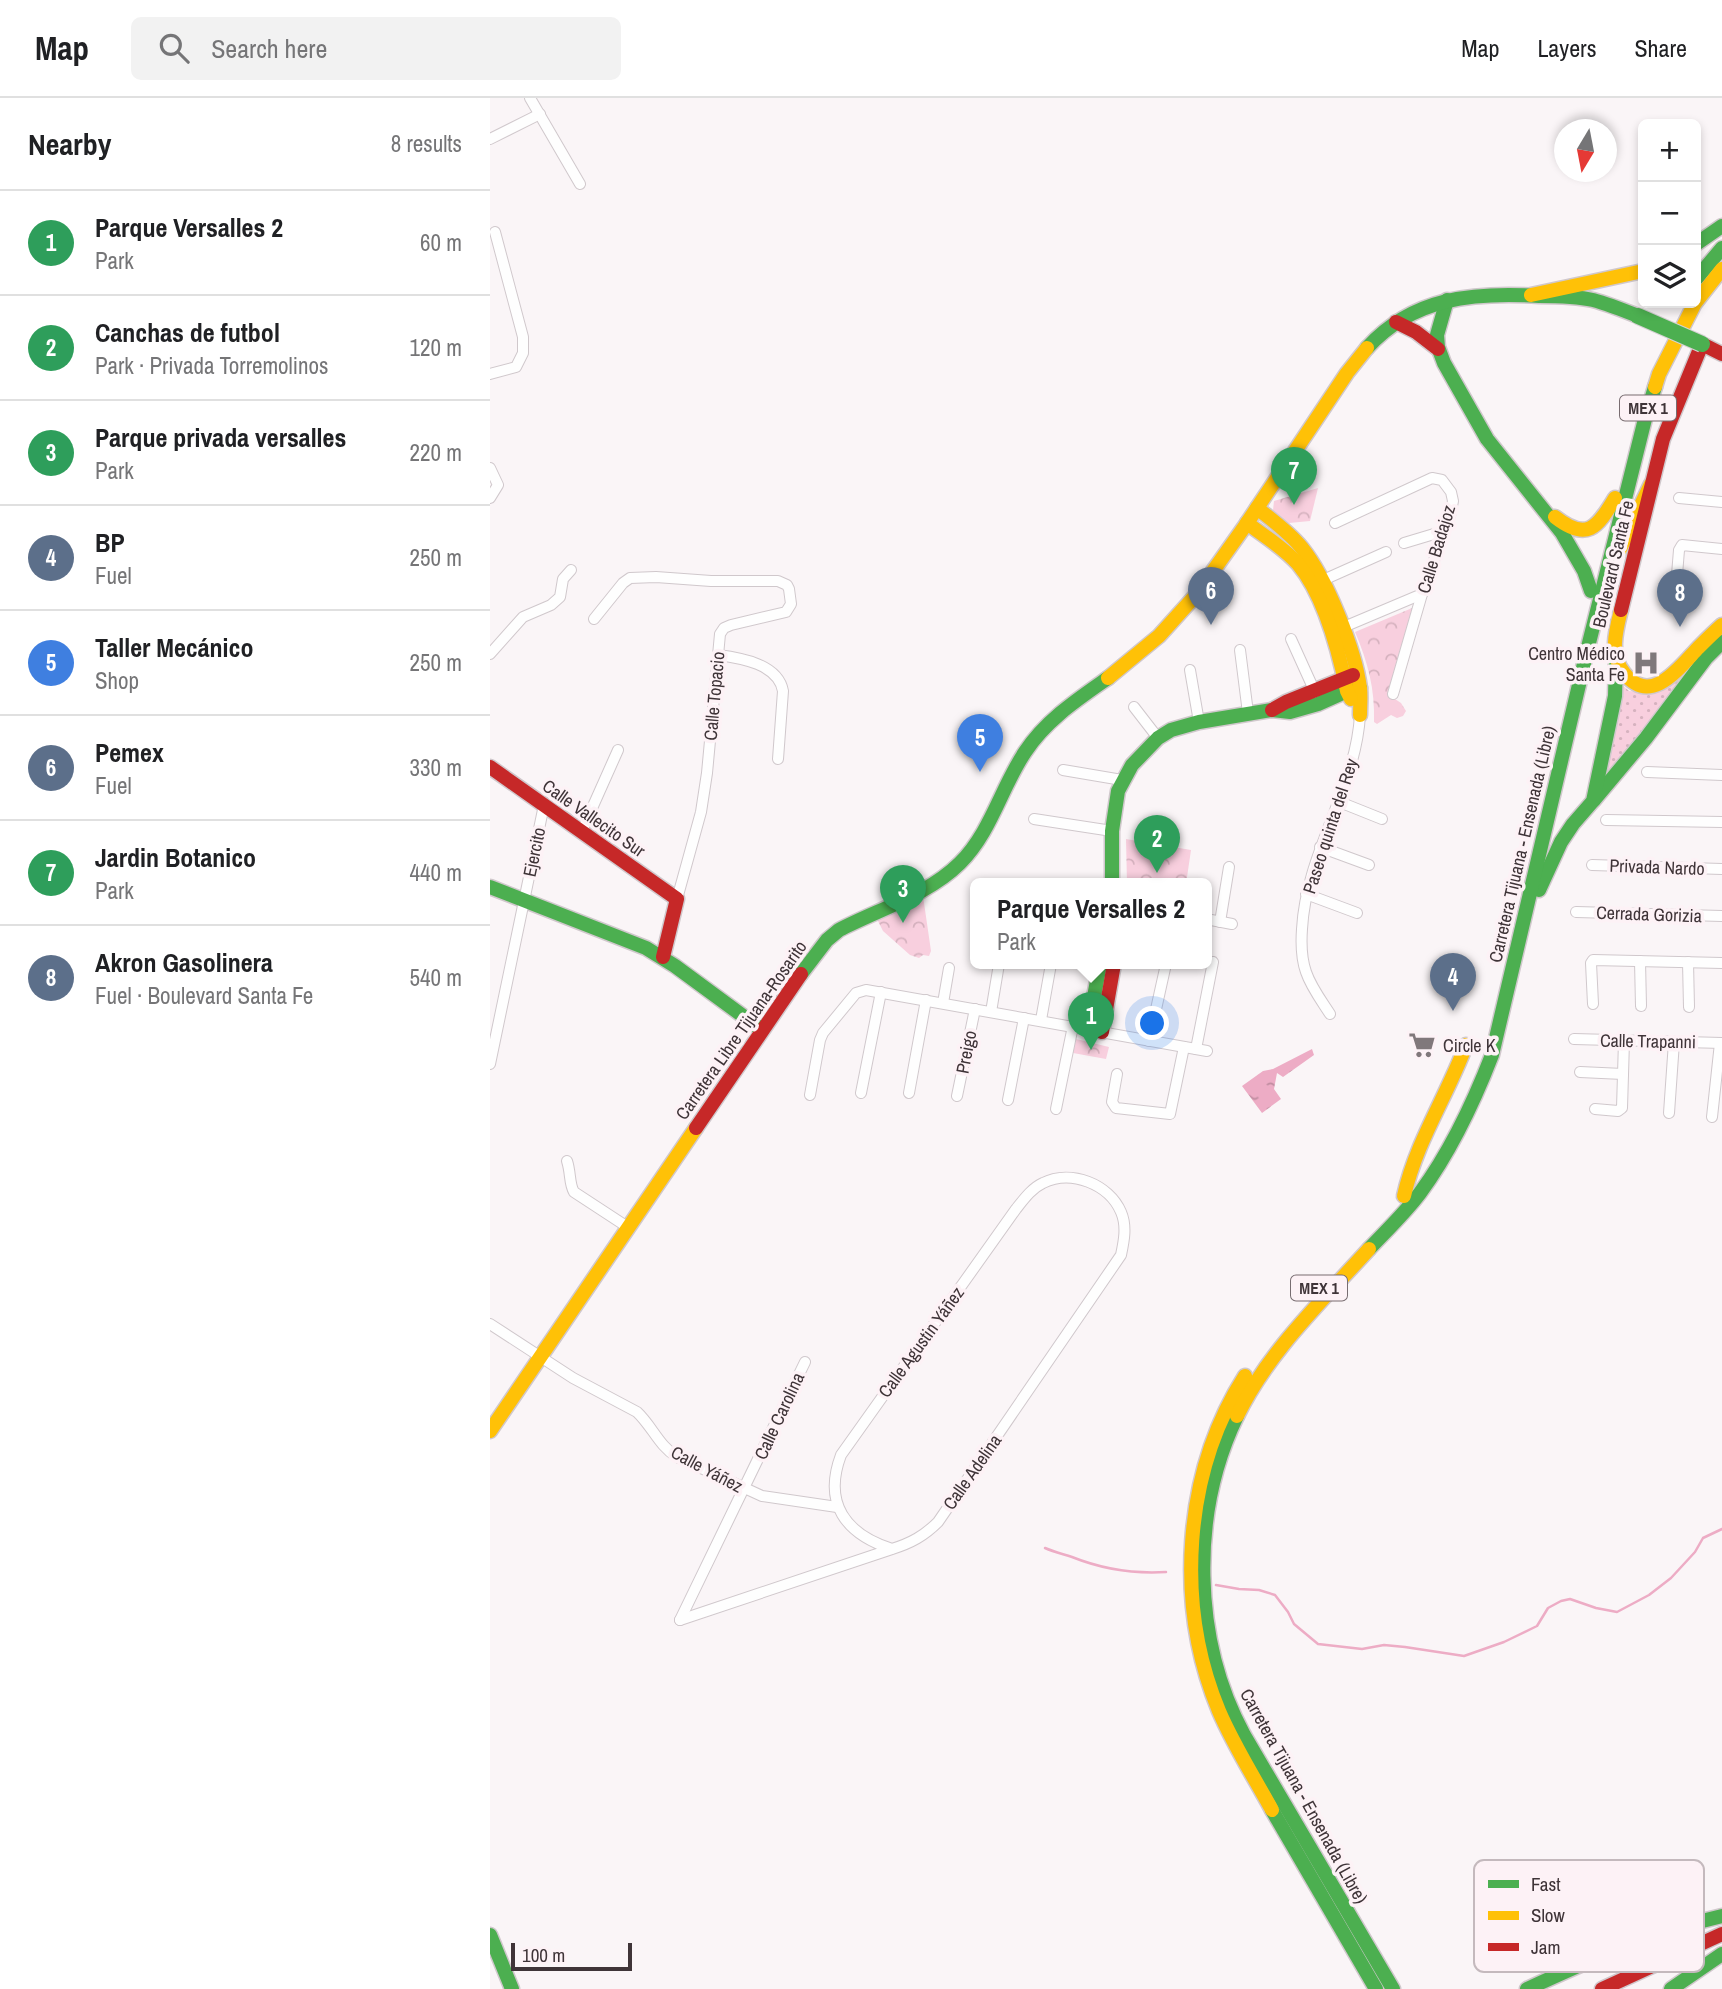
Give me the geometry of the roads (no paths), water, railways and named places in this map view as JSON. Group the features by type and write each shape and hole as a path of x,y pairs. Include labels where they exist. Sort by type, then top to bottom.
{"main road":[{"path":"1701,241 1722,226"},
{"path":"1701,273 1722,248"},
{"name":"Carretera Tijuana - Ensenada (Libre)","path":"1701,295 1722,269"},
{"path":"1531,295 1638,272"},
{"name":"Carretera Libre Tijuana-Rosarito","path":"490,1432 812,958 839,930 935,884 964,860 982,834 1006,784 1034,739 1063,711 1148,647 1171,625 1219,564 1348,373 1384,331 1408,315 1447,300 1471,295 1586,298 1638,316 1722,354"},
{"path":"1438,349 1439,322 1447,300"},
{"name":"Carretera Tijuana - Ensenada (Libre)","path":"1389,1988 1242,1759 1222,1717 1202,1664 1192,1611 1193,1530 1211,1447 1241,1381 1275,1336 1404,1196 1428,1164 1459,1111 1482,1054 1529,849 1638,406 1650,369 1679,308"},
{"name":"Carretera Tijuana - Ensenada (Libre)","path":"1389,1988 1231,1710 1208,1634 1204,1593 1206,1539 1216,1478 1233,1423 1251,1389 1277,1352 1419,1194 1460,1131 1478,1092 1492,1055 1645,419 1659,373 1692,308"},
{"path":"1396,322 1416,332 1438,349 1488,440 1542,506 1578,560 1591,592"},
{"name":"Boulevard Santa Fe","path":"1593,801 1615,696 1616,630 1663,439 1702,344"},
{"path":"1606,576 1651,484"},
{"path":"1542,506 1566,527 1588,531 1600,522 1615,498"},
{"path":"1257,508 1301,547 1314,591 1336,631"},
{"path":"1247,523 1306,565 1321,581 1360,715"},
{"path":"1523,928 1560,842 1646,738 1722,625"},
{"path":"1616,660 1629,679 1652,687 1664,682 1702,652 1722,642"},
{"path":"1272,710 1286,702 1352,682"},
{"path":"1112,878 1112,831 1122,780 1141,754 1158,738 1171,730 1199,722 1272,710 1290,712 1318,704 1352,682"},
{"name":"Calle Vallecito Sur","path":"490,766 677,900"},
{"path":"490,887 617,935 663,957 762,1030"},
{"path":"663,957 677,900"},
{"path":"1087,1029 1099,969"},
{"path":"1087,1029 1112,969"},
{"path":"1404,1196 1410,1166 1452,1082 1466,1045"},
{"path":"1704,1920 1722,1916"},
{"path":"1704,1942 1722,1934"},
{"path":"490,1935 512,1989"},
{"path":"1704,1966 1722,1954"},
{"path":"1527,1989 1566,1972"},
{"path":"1602,1989 1639,1972"},
{"path":"1671,1989 1696,1972"}],"street":[{"path":"530,98 580,184"},
{"path":"490,139 540,114"},
{"path":"490,374 516,367 523,353 523,337 495,232"},
{"path":"490,468 498,485 490,498"},
{"name":"Calle Badajoz","path":"1335,523 1426,480 1438,478 1451,492 1453,501 1393,694"},
{"path":"1679,498 1722,502"},
{"path":"1404,544 1444,531"},
{"path":"1676,587 1679,550 1682,545 1722,549"},
{"path":"1321,581 1386,552"},
{"path":"490,654 523,617 551,606 560,597 563,579 571,570"},
{"name":"Calle Topacio","path":"594,619 623,583 630,579 656,577 711,581 772,580 787,585 792,600 786,612 724,628 720,634 701,813 677,900"},
{"path":"1336,631 1422,594"},
{"path":"1291,639 1315,692"},
{"path":"1240,650 1248,713"},
{"path":"718,655 750,661 767,669 781,683 783,691 778,759"},
{"path":"1190,670 1199,722"},
{"path":"1134,707 1158,738"},
{"name":"Paseo quinta del Rey","path":"1330,1014 1311,985 1303,958 1303,920 1306,894 1358,736 1360,715"},
{"path":"581,832 618,750"},
{"path":"1063,770 1122,780"},
{"path":"1647,772 1722,775"},
{"path":"1337,802 1382,819"},
{"name":"Ejercito","path":"490,1064 544,805"},
{"path":"1034,819 1112,831"},
{"path":"1606,820 1722,822"},
{"path":"1320,846 1369,865"},
{"name":"Privada Nardo","path":"1592,865 1722,869"},
{"path":"1220,922 1228,867"},
{"path":"1306,894 1357,913"},
{"name":"Cerrada Gorizia","path":"1576,912 1722,916"},
{"path":"1212,920 1232,924"},
{"path":"1593,1004 1594,960 1722,963"},
{"path":"1640,961 1641,1006"},
{"path":"1212,967 1213,962"},
{"path":"1688,962 1689,1007"},
{"path":"943,1003 949,968"},
{"path":"991,1012 998,969"},
{"path":"1041,1020 1050,969"},
{"path":"1149,1041 1165,969"},
{"path":"1196,1049 1212,969"},
{"path":"810,1095 823,1034 856,993 866,990 1207,1051"},
{"path":"861,1093 881,992"},
{"path":"909,1093 926,1000"},
{"name":"Preigo","path":"957,1096 975,1009"},
{"path":"1008,1100 1024,1018"},
{"path":"1056,1109 1087,1029"},
{"name":"Calle Trapanni","path":"1574,1039 1721,1043"},
{"path":"1595,1109 1622,1110 1624,1041"},
{"path":"1669,1113 1674,1042"},
{"path":"1712,1117 1721,1043"},
{"path":"1118,1074 1112,1102 1116,1108 1170,1114 1184,1047"},
{"path":"1580,1072 1623,1074"},
{"path":"567,1161 574,1192 629,1228"},
{"name":"Calle Agustin Yáñez","path":"837,1507 835,1479 841,1455 1031,1191 1041,1183 1069,1177 1085,1180 1102,1189"},
{"name":"Calle Adelina","path":"680,1620 915,1541 937,1522 1121,1255 1124,1241 1122,1213 1115,1201 1102,1189"},
{"name":"Calle Yáñez","path":"490,1324 540,1357 637,1412 668,1451 677,1457 762,1496 837,1507"},
{"name":"Calle Carolina","path":"680,1620 804,1363"},
{"path":"837,1507 847,1521 865,1536 892,1549"}],"water":[{"path":"1312,1049 1314,1055 1283,1077 1277,1073 1274,1089 1281,1099 1262,1113 1242,1086 1263,1071 1273,1069"}],"waterway":[{"path":"1216,1585 1259,1590 1275,1595 1294,1624 1318,1644 1362,1649 1384,1645 1464,1656 1504,1642 1537,1626 1548,1608 1561,1601 1570,1599 1617,1612 1649,1595 1671,1578 1695,1552 1703,1538 1722,1529"},
{"path":"1045,1548 1106,1568 1166,1572"}],"place":[{"name":"Jardin Botanico","path":"1294,505"},
{"name":"Pemex","path":"1211,625"},
{"name":"Akron Gasolinera","path":"1680,627"},
{"name":"Centro Médico Santa Fe","path":"1646,663"},
{"name":"Taller Mecánico","path":"980,772"},
{"name":"Canchas de futbol","path":"1157,873"},
{"name":"Parque privada versalles","path":"903,923"},
{"name":"BP","path":"1453,1011"},
{"name":"Circle K","path":"1422,1045"},
{"name":"Parque Versalles 2","path":"1091,1050"}]}
